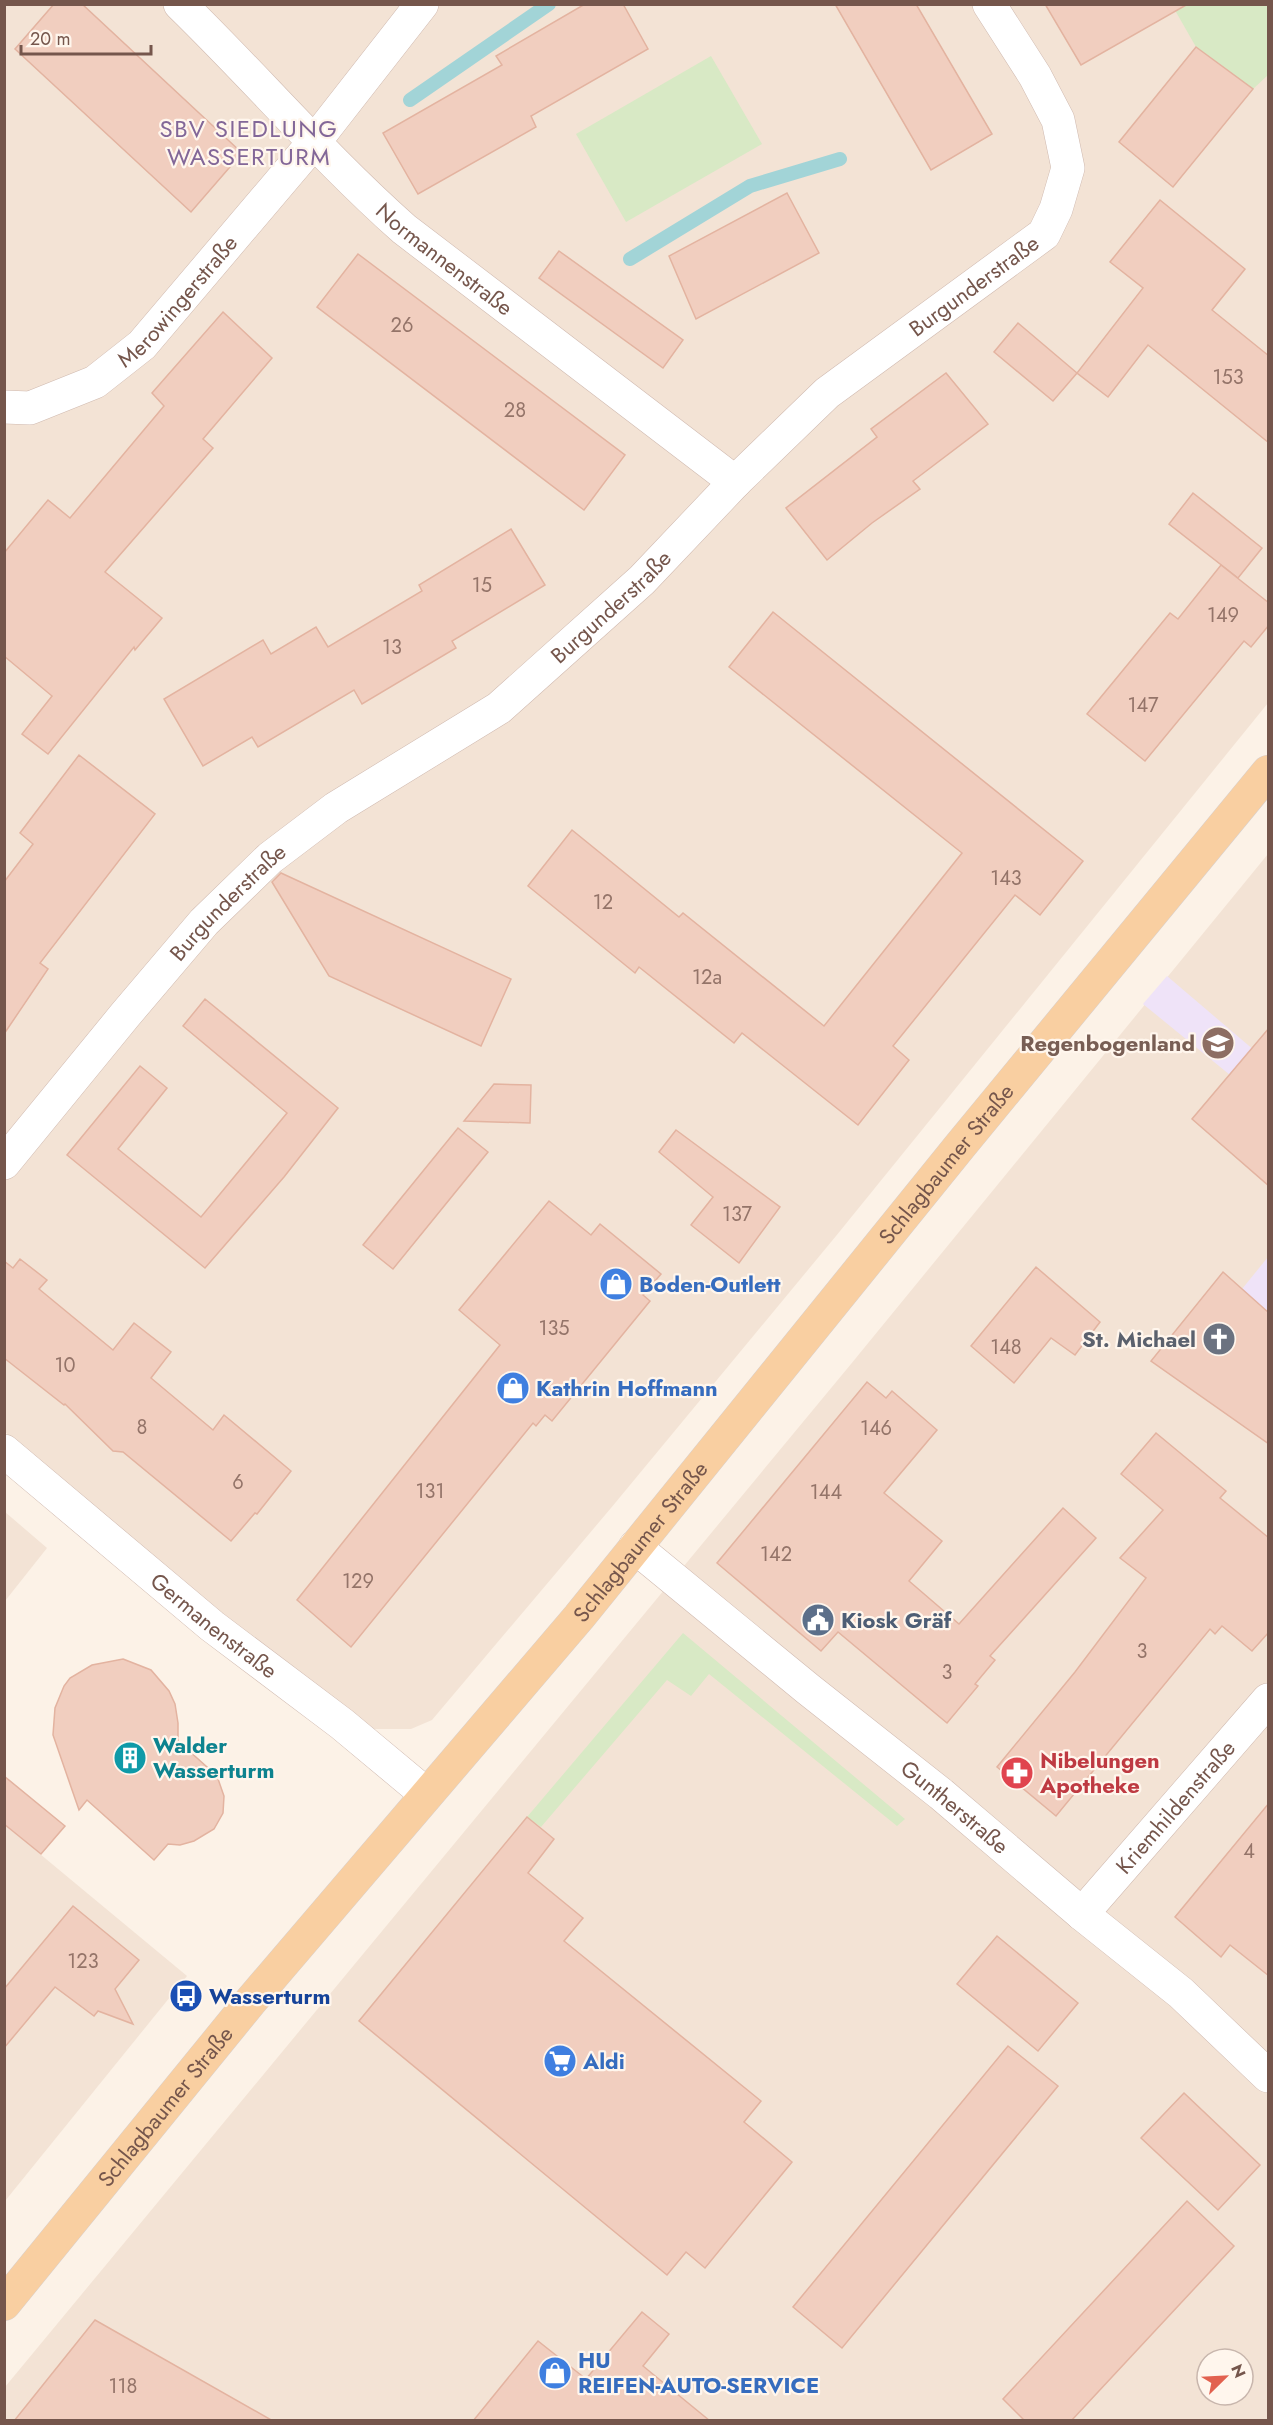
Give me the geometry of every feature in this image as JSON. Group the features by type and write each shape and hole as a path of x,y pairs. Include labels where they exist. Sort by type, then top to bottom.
{"main road":[{"name":"Schlagbaumer Straße","path":"4,2304 226,2031 426,1794 537,1668 967,1137 1269,772"}],"street":[{"name":"Normannenstraße","path":"180,4 239,62 355,185 404,229 735,482"},
{"name":"Merowingerstraße","path":"4,407 30,408 95,382 142,345 315,141 422,4"},
{"name":"Burgunderstraße","path":"4,1163 204,922 270,858 336,808 499,708 642,580 735,482 827,393 1044,234 1056,209 1068,168 1058,120 1035,76 989,4"},
{"name":"Germanenstraße","path":"4,1451 212,1626 342,1724 426,1794"},
{"name":"Guntherstraße","path":"635,1547 941,1794 1082,1914 1180,1993 1269,2076"},
{"name":"Kriemhildenstraße","path":"1082,1914 1269,1700"}],"shaded area":[{"path":"4,5 1268,5 1268,703 836,1236 611,1508 432,1720 411,1729 374,1729 348,1719 5,1432"},
{"path":"1268,854 1268,2420 5,2420 5,2387 851,1364"},
{"name":"Regenbogenland","path":"1167,976 1268,1062 1230,1075 1143,1004"},
{"path":"1268,1257 1268,1313 1242,1289"},
{"path":"5,1512 47,1548 5,1601"},
{"path":"5,1825 187,1976 5,2201"}],"green space":[{"path":"1172,5 1268,5 1268,75 1253,89 1196,47"},
{"path":"711,56 762,144 626,222 576,134"},
{"path":"683,1633 905,1819 897,1826 709,1674 691,1696 667,1680 541,1827 527,1817"}],"building":[{"path":"54,4 82,4 242,153 191,212 15,49"},
{"path":"585,4 623,4 648,49 531,116 536,127 418,194 383,133 502,65 496,56"},
{"path":"835,4 916,4 992,134 931,170"},
{"path":"1045,4 1188,4 1081,65"},
{"path":"1196,47 1253,89 1173,187 1119,142"},
{"path":"787,193 819,253 696,319 669,256"},
{"path":"1160,200 1245,269 1212,310 1269,356 1269,443 1148,345 1108,397 1077,373 1143,288 1110,262"},
{"path":"559,251 683,340 663,368 539,278"},
{"path":"358,254 625,455 584,510 317,307"},
{"path":"223,312 272,358 203,439 213,448 105,572 162,618 135,650 134,647 48,754 22,734 52,696 4,656 4,553 48,500 70,518 164,406 152,393"},
{"path":"1018,323 1077,373 1053,401 994,352"},
{"path":"946,373 988,424 913,481 920,489 872,523 827,560 786,508 877,437 871,429"},
{"path":"1193,493 1262,548 1238,578 1169,524"},
{"path":"511,529 545,585 452,641 456,648 362,704 354,690 258,747 252,737 203,766 164,699 263,640 271,654 316,627 328,647 422,591 419,585"},
{"path":"1221,565 1269,603 1269,625 1251,647 1244,641 1145,761 1087,714 1170,613 1178,619"},
{"path":"773,612 1083,861 1040,915 1015,895 893,1046 909,1060 858,1125 742,1033 734,1043 639,967 635,973 528,886 572,830 679,917 683,913 824,1026 962,853 729,667"},
{"path":"79,755 155,814 40,963 48,969 4,1034 4,882 33,844 20,833"},
{"path":"281,873 511,979 481,1046 329,976 272,882"},
{"path":"205,999 338,1108 284,1177 205,1268 67,1155 140,1066 167,1088 118,1149 201,1217 287,1113 183,1026"},
{"path":"1269,1028 1269,1186 1192,1119"},
{"path":"494,1084 531,1085 530,1123 464,1121"},
{"path":"458,1128 488,1152 393,1269 363,1245"},
{"path":"676,1130 780,1207 739,1263 691,1225 713,1197 659,1152"},
{"path":"549,1201 591,1235 600,1224 661,1274 643,1295 650,1301 552,1421 545,1415 536,1426 533,1423 351,1647 297,1600 500,1345 459,1310"},
{"path":"20,1259 47,1280 39,1289 113,1350 134,1323 171,1352 151,1378 213,1430 224,1415 291,1471 257,1514 255,1513 231,1541 123,1452 113,1451 65,1404 4,1358 4,1261 13,1268"},
{"path":"1036,1267 1100,1322 1075,1355 1051,1338 1014,1383 971,1346"},
{"name":"St. Michael","path":"1223,1272 1269,1313 1269,1444 1151,1361"},
{"path":"867,1382 886,1398 892,1391 937,1430 884,1493 942,1541 909,1581 959,1624 1063,1508 1096,1538 990,1656 995,1660 975,1684 978,1686 947,1723 838,1632 821,1651 717,1563"},
{"path":"1156,1433 1226,1491 1220,1498 1269,1538 1269,1632 1252,1651 1222,1626 1215,1634 1210,1629 1056,1816 997,1767 1075,1672 1146,1578 1120,1558 1163,1510 1121,1474"},
{"name":"Walder Wasserturm","path":"123,1659 151,1670 169,1691 175,1704 178,1741 217,1776 224,1796 223,1813 214,1829 194,1841 180,1845 168,1844 154,1860 87,1800 79,1810 53,1735 55,1708 70,1678 92,1665"},
{"path":"4,1776 65,1826 41,1854 4,1824"},
{"path":"1269,1803 1269,1976 1230,1945 1221,1957 1175,1917"},
{"name":"Aldi","path":"527,1817 554,1839 528,1873 583,1918 564,1941 761,2101 744,2122 792,2162 705,2268 686,2252 667,2275 359,2021"},
{"path":"73,1906 139,1960 115,1989 133,2024 98,2011 94,2016 55,1987 4,2048 4,1989"},
{"path":"997,1936 1078,2003 1038,2051 957,1984"},
{"path":"1008,2046 1058,2086 842,2348 793,2307"},
{"path":"1184,2093 1260,2165 1218,2210 1141,2138"},
{"path":"1187,2201 1234,2246 1071,2421 1025,2421 1003,2399"},
{"path":"642,2312 669,2334 643,2366 710,2421 473,2421 538,2341 586,2379"},
{"path":"95,2320 273,2421 14,2421"}],"waterway":[{"path":"410,100 549,4"},
{"path":"630,259 750,186 840,159"}],"place":[{"name":"Regenbogenland","path":"1218,1043"},
{"name":"Boden-Outlett","path":"616,1284"},
{"name":"St. Michael","path":"1219,1339"},
{"name":"Kathrin Hoffmann","path":"513,1388"},
{"name":"Kiosk Gräf","path":"818,1620"},
{"name":"Walder Wasserturm","path":"130,1758"},
{"name":"Nibelungen Apotheke","path":"1017,1773"},
{"name":"Wasserturm","path":"186,1996"},
{"name":"Aldi","path":"560,2061"},
{"name":"HU REIFEN-AUTO-SERVICE","path":"555,2373"}],"district":[{"name":"SBV SIEDLUNG WASSERTURM","path":"249,142"}]}
